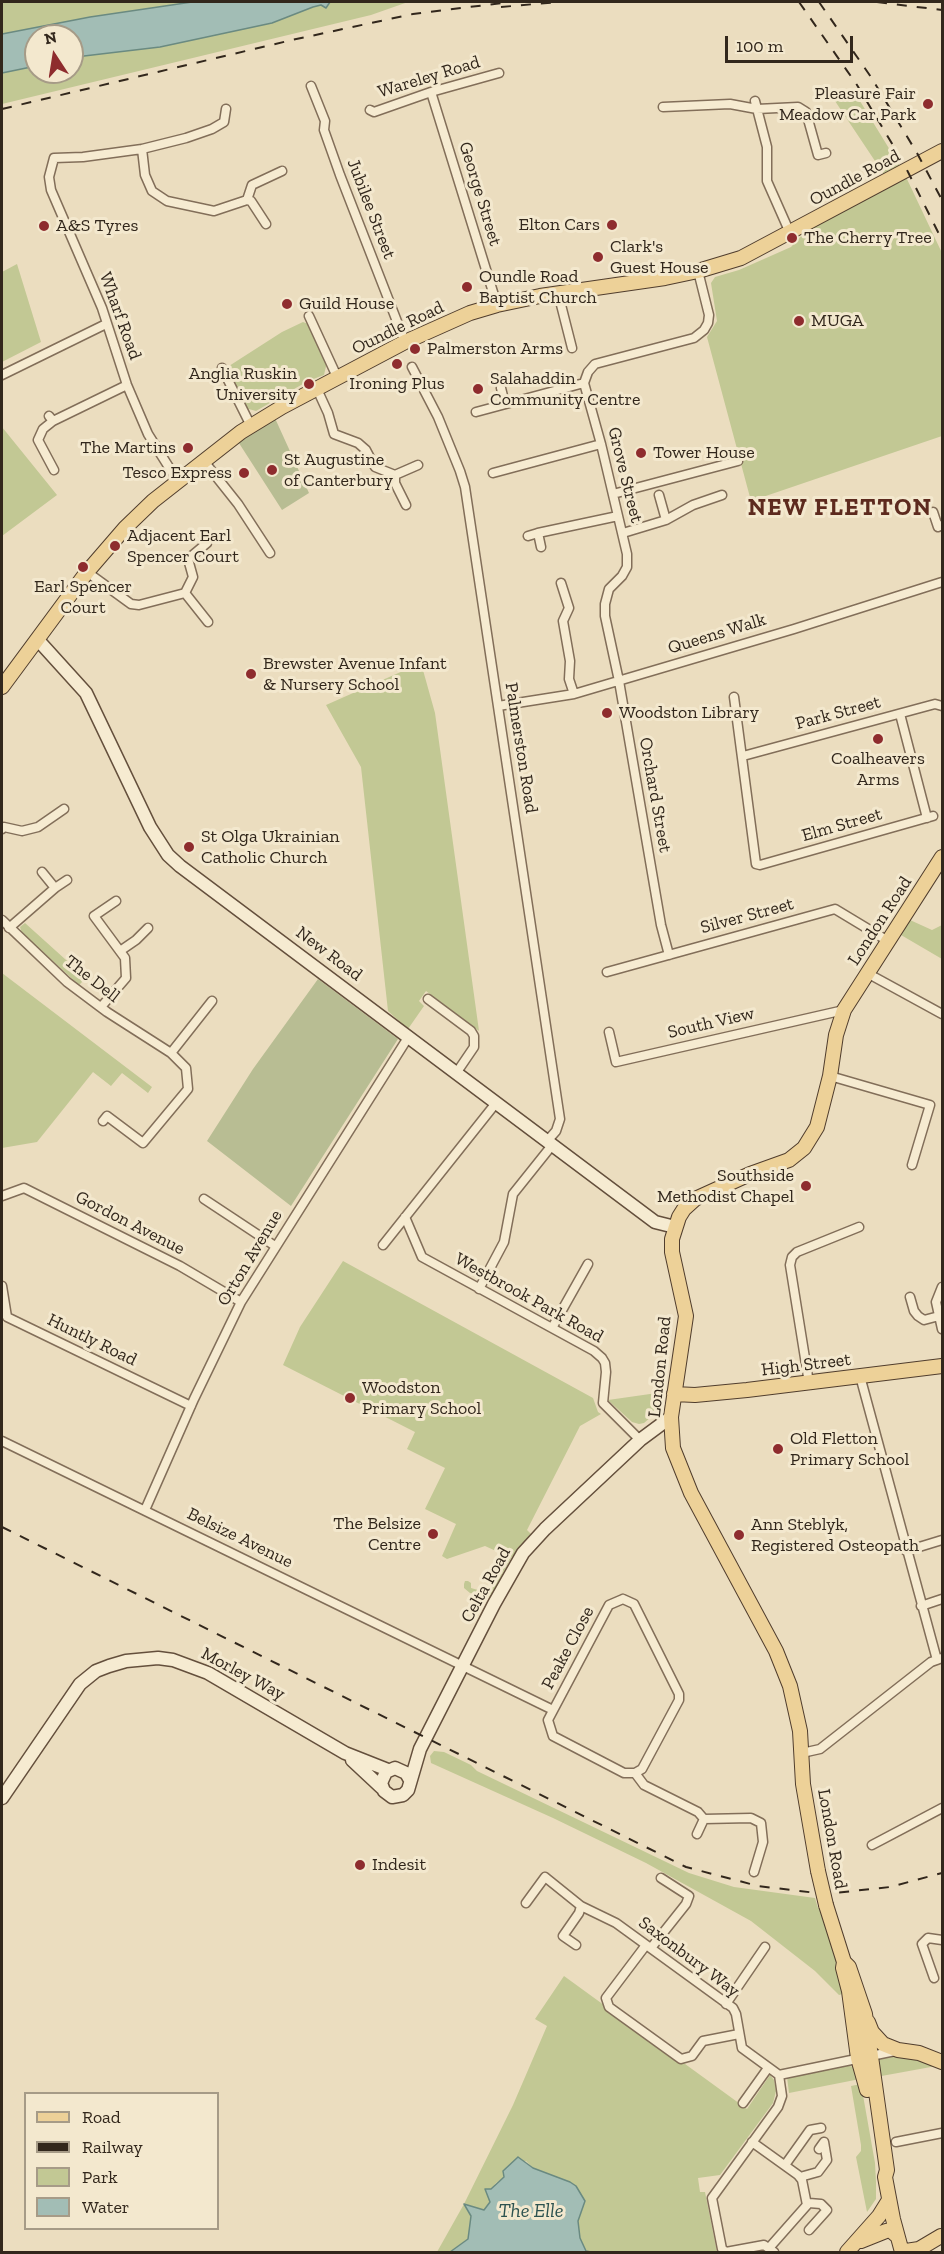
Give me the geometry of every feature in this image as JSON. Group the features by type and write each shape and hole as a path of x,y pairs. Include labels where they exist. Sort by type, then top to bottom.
{"main road":[{"name":"Oundle Road","path":"2,687 87,572 125,528 177,480 251,426 282,407 405,342 470,313 497,305 558,293 653,280 698,271 747,255 942,151"},
{"name":"London Road","path":"864,2057 843,1968 844,1962 818,1871 804,1792 796,1708 790,1686 776,1651 691,1493 673,1448 671,1417 686,1316 672,1252 675,1227 684,1209 695,1199 750,1173 789,1160 804,1148 817,1127 830,1076 836,1035 844,1010 942,857"},
{"name":"High Street","path":"674,1394 695,1395 942,1366"},
{"name":"London Road","path":"844,1962 849,1967 865,2014 866,2088 880,2170 885,2176 900,2246"},
{"path":"855,1984 854,1993 864,2057"},
{"path":"865,2014 872,2032 883,2044 898,2050 919,2053 942,2062"},
{"path":"852,2248 879,2216 889,2200"},
{"path":"852,2248 885,2231 892,2231 900,2246 906,2251 919,2249 942,2235"},
{"path":"927,2253 942,2235"}],"street":[{"name":"Wareley Road","path":"370,110 374,112 431,92 499,73"},
{"name":"Jubilee Street","path":"311,86 340,175 405,342"},
{"name":"George Street","path":"431,92 497,305"},
{"path":"663,107 730,104 756,105 767,109 802,108 809,120 818,155 826,153"},
{"path":"756,105 767,147 767,182 790,233"},
{"path":"226,109 224,122 212,129 142,149 145,175 152,191 167,201 214,212 247,200 254,204 266,224"},
{"name":"Wharf Road","path":"142,149 83,157 54,158 49,177 51,190 102,308 127,385 148,434 177,480"},
{"path":"247,200 252,185 282,171"},
{"path":"476,412 584,383 588,372 595,364 693,338 704,330 709,315 698,271"},
{"path":"558,293 572,348"},
{"path":"309,316 338,379"},
{"path":"2,375 106,324"},
{"name":"Palmerston Road","path":"412,367 438,417 465,487 560,1119 550,1142 513,1194 504,1242 479,1289"},
{"path":"222,368 251,426"},
{"name":"Grove Street","path":"584,383 623,533 627,567 622,576"},
{"path":"54,470 38,440 51,418 127,385"},
{"path":"501,388 505,404"},
{"path":"317,389 328,412 334,434 358,443 366,450 375,467 395,475 418,465"},
{"path":"493,473 601,444"},
{"path":"203,460 238,504 270,553"},
{"path":"613,494 738,461"},
{"path":"395,475 395,483 406,505"},
{"path":"659,495 666,520"},
{"path":"623,533 666,520 693,505 722,495"},
{"path":"933,512 938,527 942,525"},
{"path":"528,536 618,516"},
{"path":"538,533 541,547"},
{"path":"87,572 131,604 139,605 185,593 193,577 188,559 207,543"},
{"name":"Orchard Street","path":"622,576 609,589 604,604 661,925 669,954"},
{"name":"Queens Walk","path":"498,706 574,694 795,629 942,582"},
{"path":"561,583 569,608 563,621 570,661 569,679 574,694"},
{"path":"185,593 208,622"},
{"name":"New Road","path":"38,640 78,683 93,704 134,798 168,855 655,1222 675,1227"},
{"path":"734,697 743,756"},
{"name":"Park Street","path":"743,756 935,704 942,706"},
{"name":"Elm Street","path":"743,756 756,864 760,865 930,817 900,714"},
{"path":"2,829 4,827 22,831 38,827 64,809"},
{"path":"42,872 55,888"},
{"path":"9,928 67,880"},
{"path":"101,1007 126,978 124,958 94,916 116,901"},
{"name":"Silver Street","path":"607,972 835,909 888,941"},
{"name":"The Dell","path":"2,920 67,982 171,1053 186,1068 188,1089 143,1143 107,1116 103,1121"},
{"path":"120,951 148,928"},
{"path":"867,973 942,1014"},
{"path":"428,999 471,1031 474,1036 474,1047 457,1072"},
{"path":"171,1053 212,1001"},
{"name":"South View","path":"609,1032 616,1062 844,1010"},
{"name":"Orton Avenue","path":"145,1510 191,1406 241,1302 274,1246 409,1036"},
{"path":"830,1076 930,1105 912,1165"},
{"path":"383,1245 496,1103"},
{"name":"Gordon Avenue","path":"2,1196 24,1188 180,1266 241,1302"},
{"path":"204,1199 274,1246"},
{"name":"Westbrook Park Road","path":"405,1217 423,1257 602,1358 606,1372 603,1403 640,1440"},
{"path":"809,1383 790,1264 792,1257 797,1252 859,1227"},
{"path":"552,1328 588,1264"},
{"name":"Huntly Road","path":"2,1286 7,1317 191,1406"},
{"path":"942,1287 936,1302 942,1329"},
{"path":"910,1297 914,1311 924,1320 939,1316"},
{"path":"802,1753 820,1749 940,1659 921,1606 860,1376"},
{"name":"Celta Road","path":"410,1780 420,1749 512,1570 524,1553 545,1529 640,1440 671,1417"},
{"name":"Belsize Avenue","path":"2,1441 463,1665"},
{"path":"906,1551 942,1540"},
{"name":"Peake Close","path":"623,1599 634,1604 679,1695 679,1700 642,1769 635,1773 624,1773 553,1736 548,1720 609,1605 623,1599"},
{"path":"921,1606 942,1599"},
{"name":"Morley Way","path":"2,1798 80,1684 96,1671 126,1661 142,1659 173,1660 208,1673 345,1753 392,1769"},
{"name":"Peake Close","path":"463,1665 553,1710"},
{"name":"Celta Road","path":"392,1769 420,1749"},
{"name":"Morley Way","path":"345,1753 382,1788"},
{"path":"392,1769 406,1773 410,1780 408,1790 400,1796 388,1795 382,1788 382,1778 392,1769"},
{"name":"Peake Close","path":"635,1773 644,1785 701,1816"},
{"path":"872,1845 942,1808"},
{"path":"697,1834 701,1816 751,1818 761,1823 764,1842 754,1872"},
{"name":"Saxonbury Way","path":"526,1903 545,1876 581,1906 616,1923 726,2004 736,2014 742,2048 779,2075"},
{"path":"661,1878 689,1896 686,1904 606,1998 609,2007 681,2060 692,2056 703,2041 739,2034"},
{"path":"576,1945 563,1936 579,1913 581,1906"},
{"path":"934,1978 922,1944 928,1938 942,1940"},
{"path":"726,2004 765,1947"},
{"path":"809,2230 827,2210 821,2204 807,2205 772,2250 764,2245 726,2252 722,2249 712,2198 778,2107 782,2096 779,2075 898,2050"},
{"path":"743,2103 768,2068"},
{"path":"785,2165 810,2130 821,2128"},
{"path":"896,2142 942,2133"},
{"path":"752,2142 800,2177 807,2205"},
{"path":"800,2177 818,2172 827,2160 824,2142 819,2149"}],"green space":[{"path":"2,2 408,2 371,15 2,104"},
{"path":"852,88 901,168 885,176 833,98"},
{"path":"906,177 942,253 942,436 751,501 707,337 717,321 711,283 715,277 739,270 791,247 806,231"},
{"path":"17,264 41,342 2,362 2,272"},
{"path":"303,322 308,324 327,362 324,375 308,381 256,411 245,408 228,373 229,366 282,332"},
{"path":"274,416 309,493 282,510 237,440"},
{"path":"2,427 57,495 2,536"},
{"path":"421,663 435,713 479,1031 426,991 419,1001 424,1006 408,1029 388,1011 361,767 326,705"},
{"path":"910,920 932,930 942,925 942,959 901,935"},
{"path":"25,923 86,978 79,985 22,933 20,927"},
{"path":"2,973 152,1087 148,1093 122,1073 111,1086 93,1072 37,1142 2,1148"},
{"path":"318,979 398,1039 291,1206 207,1141 253,1069"},
{"path":"343,1261 593,1398 601,1414 580,1426 527,1530 531,1534 511,1558 490,1597 470,1593 464,1588 465,1581 471,1583 471,1588 488,1593 507,1556 485,1546 447,1559 442,1556 456,1524 425,1509 445,1468 407,1449 415,1432 283,1365 300,1327"},
{"path":"657,1393 656,1407 651,1417 639,1424 632,1422 608,1400"},
{"path":"434,1751 444,1752 471,1765 477,1771 689,1873 734,1887 815,1898 818,1908 821,1907 846,1993 839,1995 815,1971 751,1921 646,1863 431,1763 430,1756"},
{"path":"564,1976 747,2109 770,2075 774,2080 776,2091 773,2103 720,2175 698,2178 700,2192 705,2192 717,2252 586,2251 580,2238 570,2182 533,2168 526,2161 496,2183 491,2189 490,2202 484,2210 465,2205 471,2216 468,2239 450,2252 437,2252 464,2204 513,2105 547,2026 535,2019"},
{"path":"897,2054 942,2065 876,2077 877,2058"},
{"path":"846,2065 854,2067 860,2079 789,2093 787,2077"},
{"path":"861,2084 875,2163 876,2182 876,2199 867,2212 856,2157 861,2151 861,2145 851,2086"}],"water":[{"path":"192,2 330,2 326,8 321,5 313,7 272,23 160,47 84,56 84,24 54,24"},
{"path":"24,30 24,68 2,73 2,34"},
{"name":"The Elle","path":"518,2157 533,2168 576,2186 585,2201 578,2221 580,2238 586,2251 591,2252 450,2252 468,2239 471,2216 464,2204 484,2210 490,2202 485,2189 491,2189 504,2177 503,2171"}],"railway":[{"path":"2,109 292,40 413,14 510,2"},
{"path":"501,7 558,2"},
{"path":"799,2 857,85 903,162 942,240"},
{"path":"819,2 871,77 917,153 942,200"},
{"path":"877,2 942,10"},
{"path":"2,1527 686,1867 758,1886 825,1894 890,1887 942,1873"}],"place":[{"name":"Pleasure Fair Meadow Car Park","path":"928,104"},
{"name":"Elton Cars","path":"612,225"},
{"name":"A&S Tyres","path":"44,226"},
{"name":"The Cherry Tree","path":"792,238"},
{"name":"Clark's Guest House","path":"598,257"},
{"name":"Oundle Road Baptist Church","path":"467,287"},
{"name":"Guild House","path":"287,304"},
{"name":"MUGA","path":"799,321"},
{"name":"Palmerston Arms","path":"415,349"},
{"name":"Ironing Plus","path":"397,364"},
{"name":"Anglia Ruskin University","path":"309,384"},
{"name":"Salahaddin Community Centre","path":"478,389"},
{"name":"The Martins","path":"188,448"},
{"name":"Tower House","path":"641,453"},
{"name":"St Augustine of Canterbury","path":"272,470"},
{"name":"Tesco Express","path":"244,473"},
{"name":"Adjacent Earl Spencer Court","path":"115,546"},
{"name":"Earl Spencer Court","path":"83,567"},
{"name":"Brewster Avenue Infant & Nursery School","path":"251,674"},
{"name":"Woodston Library","path":"607,713"},
{"name":"Coalheavers Arms","path":"878,739"},
{"name":"St Olga Ukrainian Catholic Church","path":"189,847"},
{"name":"Southside Methodist Chapel","path":"806,1186"},
{"name":"Woodston Primary School","path":"350,1398"},
{"name":"Old Fletton Primary School","path":"778,1449"},
{"name":"The Belsize Centre","path":"433,1534"},
{"name":"Ann Steblyk, Registered Osteopath","path":"739,1535"},
{"name":"Indesit","path":"360,1865"}],"district":[{"name":"NEW FLETTON","path":"840,508"}]}
